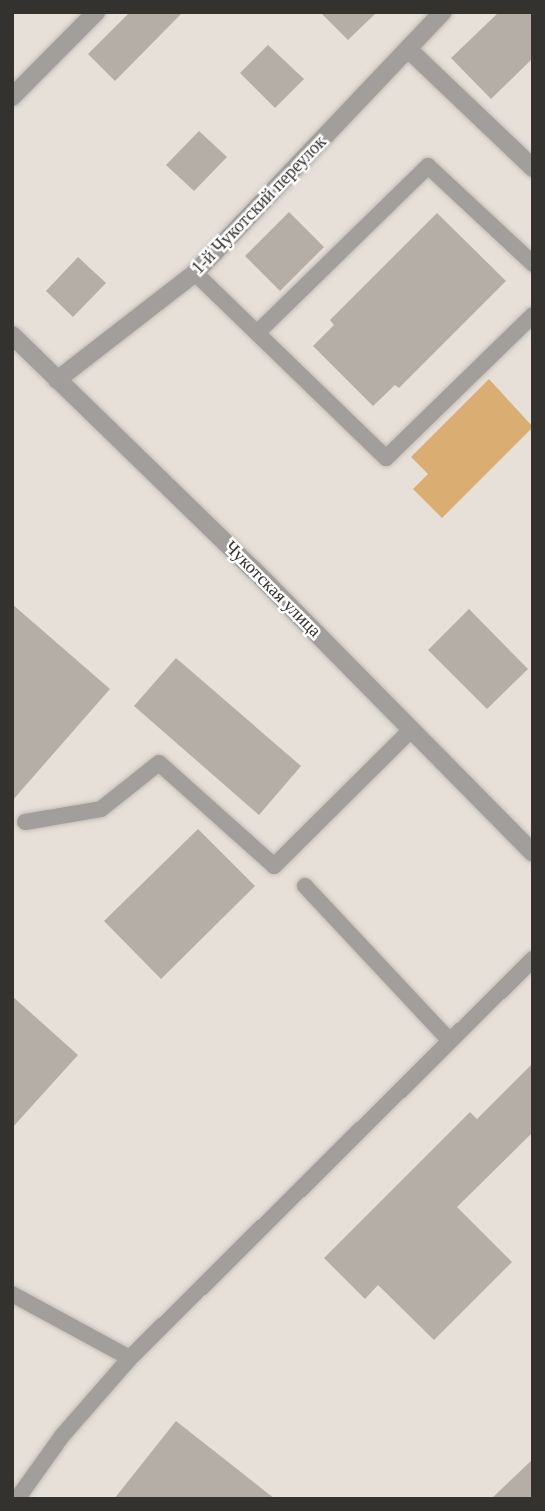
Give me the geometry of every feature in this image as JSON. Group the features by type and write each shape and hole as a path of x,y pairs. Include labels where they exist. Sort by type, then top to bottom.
{"street":[{"path":"12,97 96,12"},
{"name":"1-й Чукотский переулок","path":"57,380 195,273 443,12"},
{"path":"408,49 533,168"},
{"name":"Чукотская улица","path":"12,335 412,729 529,851"}],"lane":[{"path":"257,333 428,166 533,264"},
{"path":"195,273 386,458 533,315"},
{"path":"25,822 101,809 159,763 274,866 412,729"},
{"path":"304,886 450,1041"},
{"path":"17,1499 62,1436 130,1358 533,959"},
{"path":"12,1294 130,1358"}],"shaded area":[{"path":"489,379 533,427 442,518 413,489 428,474 411,457"}],"building":[{"path":"130,12 183,12 115,81 88,54"},
{"path":"320,12 377,12 348,40"},
{"path":"499,12 533,12 533,58 491,99 451,58"},
{"path":"268,45 304,79 275,108 240,73"},
{"path":"199,131 227,157 194,191 166,165"},
{"path":"289,212 324,247 280,291 245,256"},
{"path":"437,213 506,281 399,388 395,385 373,406 313,346 334,325 330,320"},
{"path":"78,257 106,283 73,317 46,291"},
{"path":"12,604 110,689 12,801"},
{"path":"469,609 528,669 487,709 428,650"},
{"path":"176,658 301,766 259,815 134,706"},
{"path":"198,829 255,886 161,979 104,921"},
{"path":"12,996 78,1055 12,1128"},
{"path":"533,1063 533,1132 457,1207 512,1262 434,1340 378,1285 365,1299 324,1258 470,1112 477,1119"},
{"path":"176,1421 275,1499 114,1499"},
{"path":"533,1459 533,1499 491,1499"}]}
